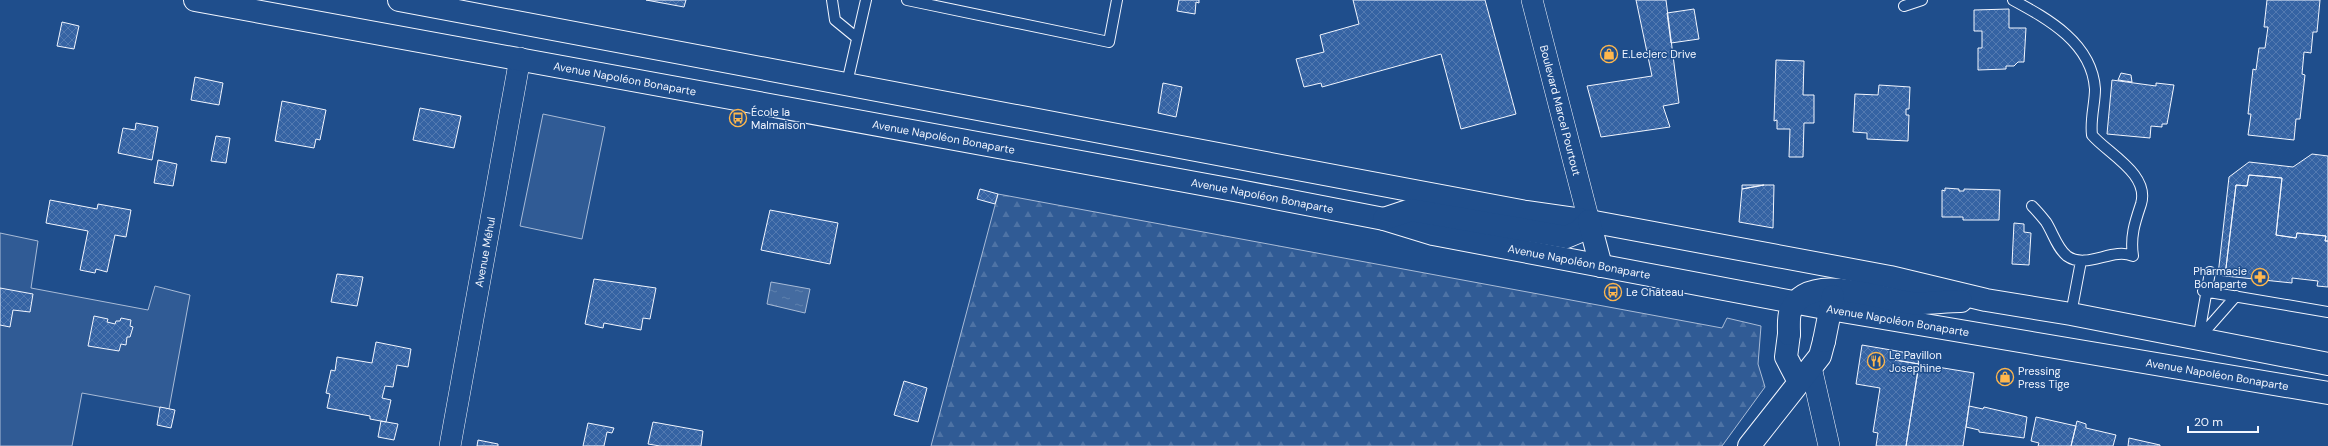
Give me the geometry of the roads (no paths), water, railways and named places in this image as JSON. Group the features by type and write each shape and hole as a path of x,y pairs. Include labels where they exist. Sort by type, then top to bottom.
{"main road":[{"name":"Avenue Napoléon Bonaparte","path":"195,0 249,5 590,73 1234,190 1384,219 1433,234 1796,303"},
{"path":"399,0 477,7 847,83 1526,212 1589,221 1839,267 1899,279 1986,300 2071,314 2198,340 2328,364"},
{"path":"1384,219 1411,210 1566,238 1578,232 1589,221"},
{"path":"1589,221 1601,266"},
{"path":"1749,446 1820,356 1839,267"},
{"path":"1805,374 1786,357 1790,311 1796,303 1807,295 1819,290 1832,299 1912,303 1986,300"},
{"name":"Avenue Napoléon Bonaparte","path":"1832,299 2328,394"}],"street":[{"name":"Boulevard Marcel Pourtout","path":"1532,0 1589,221"},
{"name":"Avenue Méhul","path":"450,446 520,58"},
{"path":"1805,374 1829,446"}],"lane":[{"path":"832,0 835,20 857,38"},
{"path":"847,83 866,0"},
{"path":"907,0 1109,42 1117,0"},
{"path":"1904,6 1922,0"},
{"path":"2013,0 2056,25 2078,46 2094,80 2092,134 2100,144 2114,154 2132,172 2142,196 2132,231 2133,256 2120,253 2082,260 2066,255 2056,243 2045,222 2032,206"},
{"path":"2071,314 2082,260"},
{"path":"2198,340 2205,291 2210,272"},
{"path":"2205,291 2328,312"},
{"path":"2198,340 2236,296"}],"water":[{"path":"771,282 810,289 805,313 767,304"}],"place":[{"name":"E.Leclerc Drive","path":"1609,54"},
{"name":"École la Malmaison","path":"738,118"},
{"name":"Pharmacie Bonaparte","path":"2260,277"},
{"name":"Le Château","path":"1613,292"},
{"name":"Le Pavillon Josephine","path":"1876,361"},
{"name":"Pressing Press Tige","path":"2005,377"}]}
